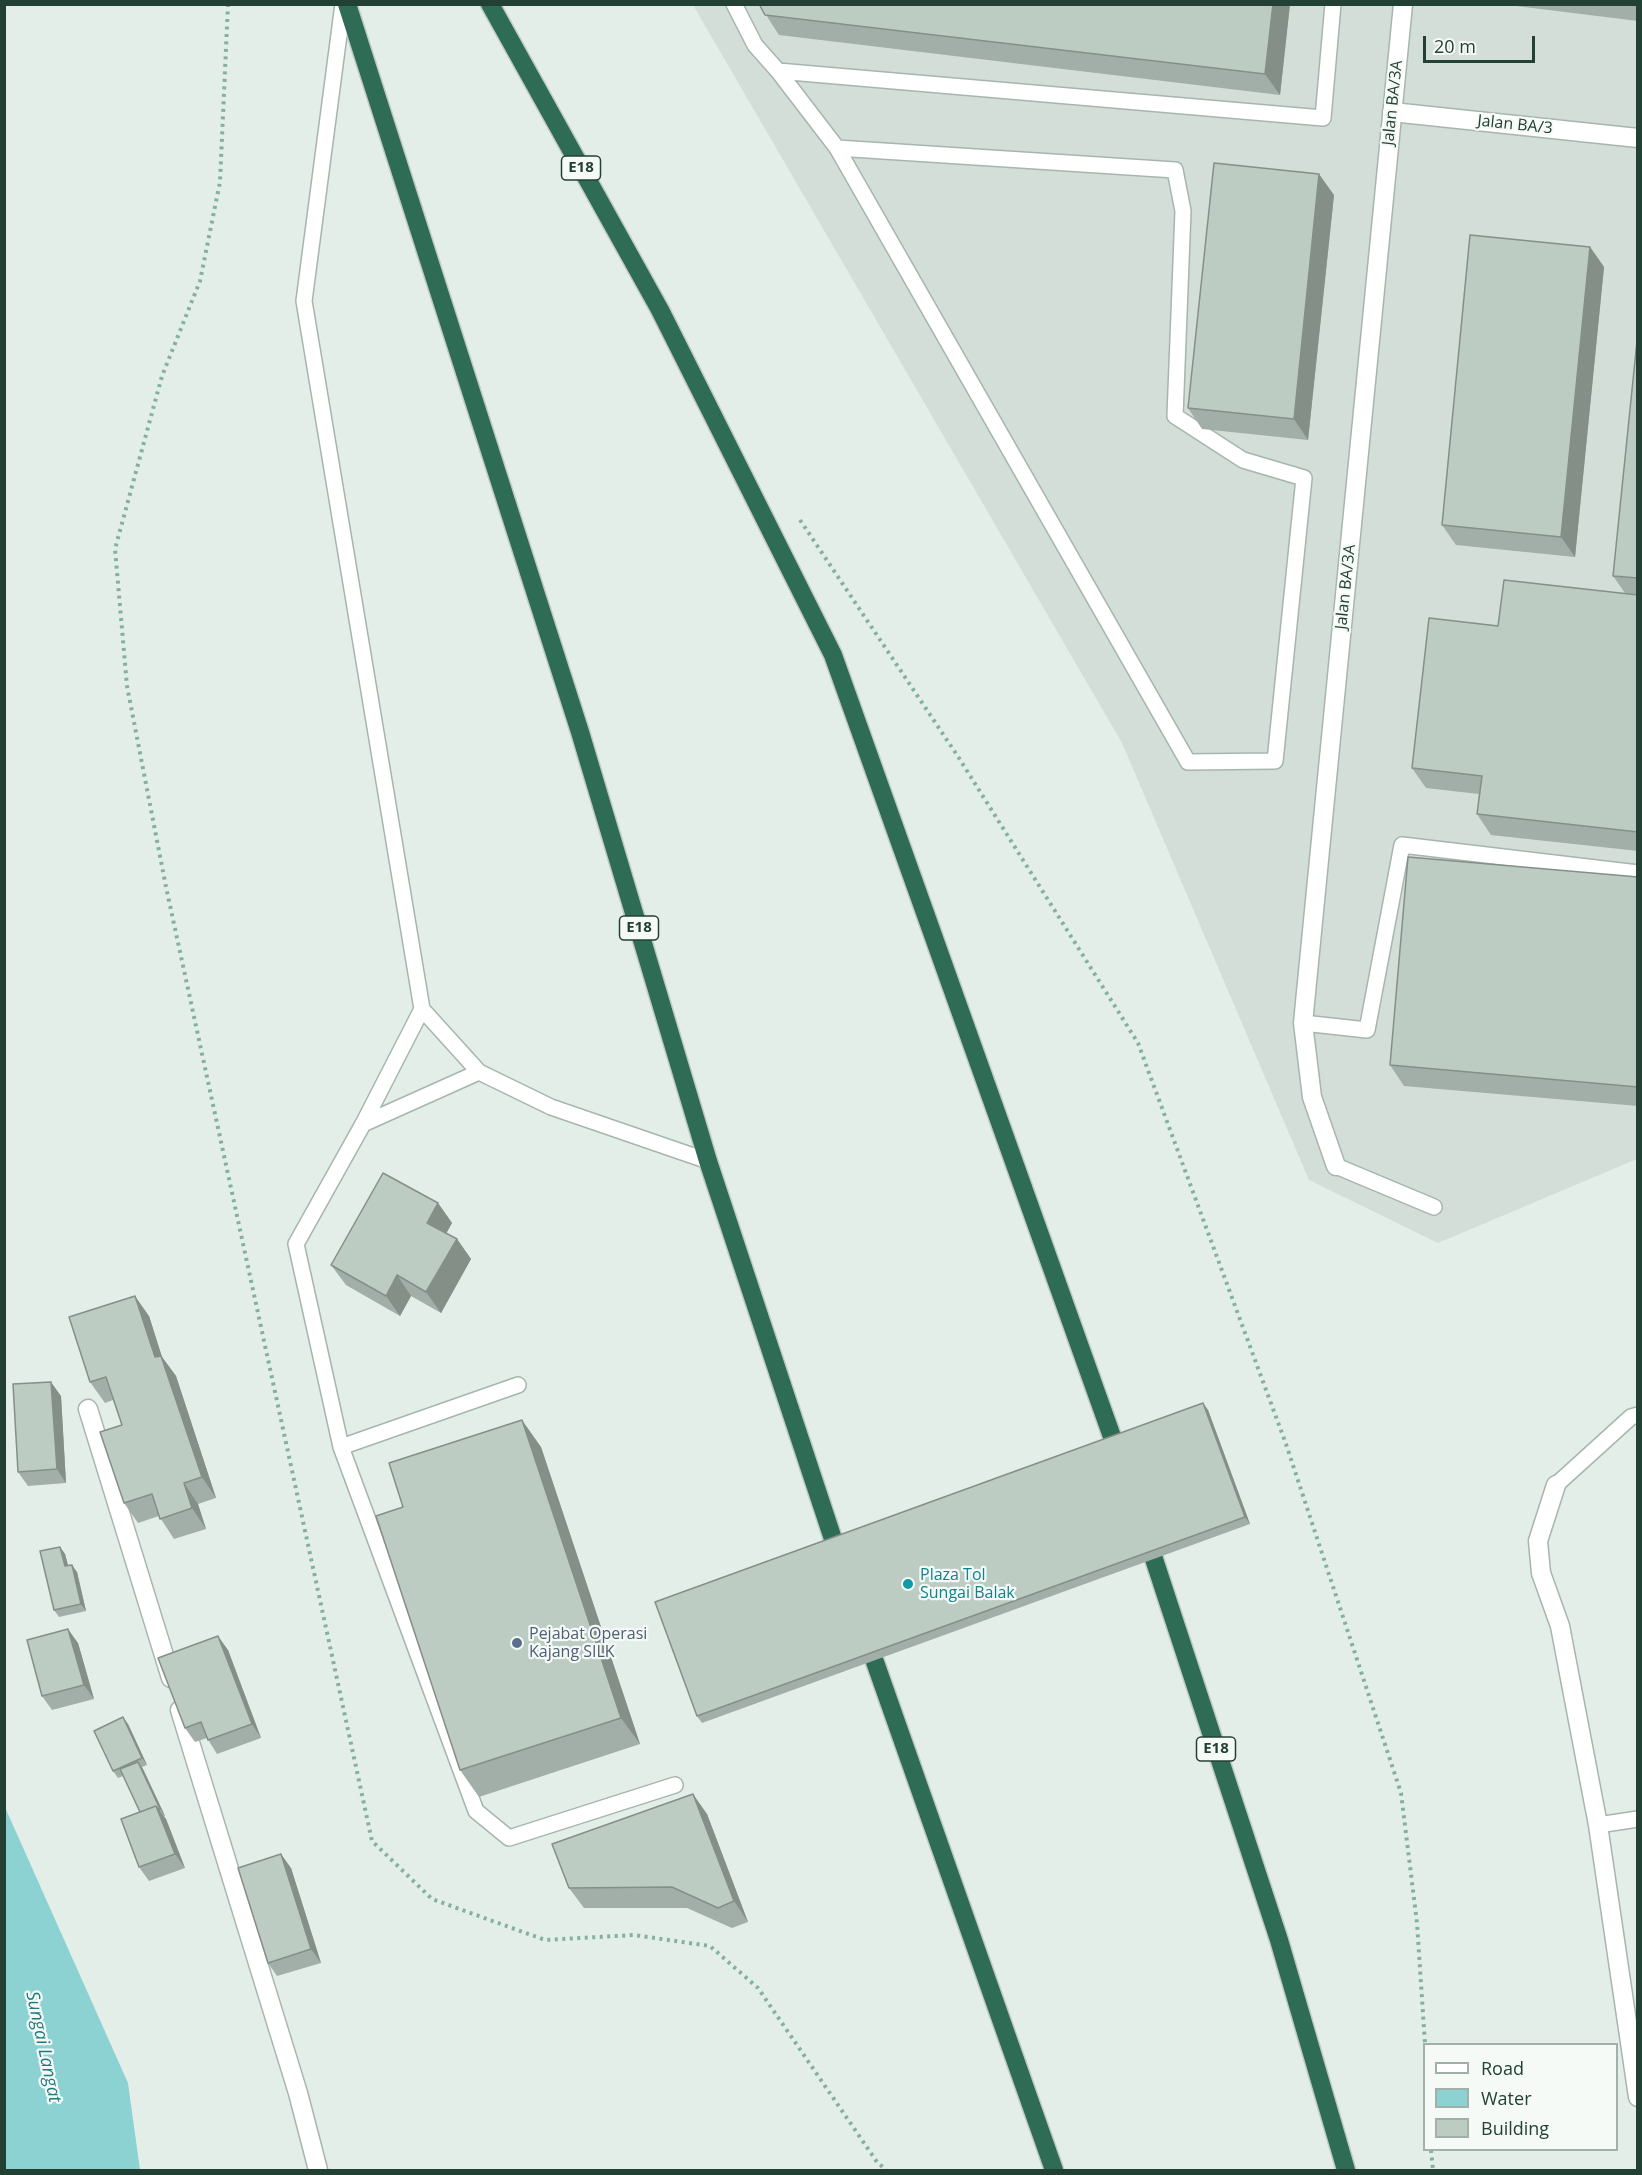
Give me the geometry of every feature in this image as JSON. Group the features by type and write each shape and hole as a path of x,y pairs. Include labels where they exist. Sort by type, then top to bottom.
{"highway":[{"name":"E18","path":"345,4 580,732 708,1161 835,1545"},
{"name":"E18","path":"490,4 660,310 833,655 1115,1445"},
{"name":"E18","path":"1154,1559 1278,1940 1346,2170"},
{"path":"875,1662 1054,2170"}],"street":[{"name":"Jalan BA/3A","path":"1336,1166 1312,1097 1304,1023 1403,4"},
{"name":"Jalan BA/3","path":"1392,112 1638,138"},
{"path":"88,1409 298,2093 318,2170"},
{"path":"1556,1485 1538,1541 1541,1573 1560,1626 1598,1825 1638,2097"}],"lane":[{"path":"345,4 304,302 422,1009 479,1072 551,1107 708,1161"},
{"path":"734,4 755,45 778,71 837,148 1188,762 1275,761 1304,478 1243,460 1174,416 1183,211 1175,170 837,148"},
{"path":"778,71 1323,118 1333,4"},
{"path":"1304,1023 1366,1030 1402,845 1638,873"},
{"path":"422,1009 363,1124 296,1244 341,1448 476,1811 509,1838 675,1785"},
{"path":"363,1124 479,1072"},
{"path":"1336,1166 1434,1207"},
{"path":"341,1448 518,1385"},
{"path":"1556,1485 1631,1417 1638,1415"},
{"path":"1598,1825 1638,1819"}],"path":[{"path":"228,4 220,182 200,281 162,376 115,549 128,686 166,887 372,1840 432,1899 545,1940 634,1935 710,1946 758,1988 877,2162 886,2170"},
{"path":"799,518 957,756 1138,1043 1286,1444 1401,1793 1417,1923 1425,2043"},
{"path":"1431,2151 1433,2170"}],"shaded area":[{"path":"693,5 1637,5 1637,1159 1438,1243 1309,1180 1122,743"}],"water":[{"name":"Sungai Langat","path":"4,1805 128,2083 140,2170 5,2170"}],"building":[{"path":"759,4 1273,4 1265,74 765,15"},
{"path":"1214,163 1319,174 1294,419 1188,408"},
{"path":"1470,235 1590,247 1561,537 1442,525"},
{"path":"1638,331 1638,578 1613,576"},
{"path":"1504,580 1638,595 1638,832 1477,814 1482,776 1412,768 1429,618 1498,626"},
{"path":"1408,857 1638,877 1638,1087 1390,1065"},
{"path":"383,1173 438,1203 427,1223 457,1239 426,1292 397,1275 386,1296 331,1265"},
{"path":"135,1296 155,1357 161,1356 202,1477 184,1483 192,1508 160,1519 152,1494 124,1503 100,1432 122,1425 106,1377 90,1382 69,1317"},
{"path":"51,1382 57,1469 18,1472 13,1384"},
{"name":"Plaza Tol Sungai Balak","path":"1203,1403 1245,1517 697,1716 655,1602"},
{"name":"Pejabat Operasi Kajang SILK","path":"522,1420 621,1718 460,1770 376,1516 403,1507 389,1463"},
{"path":"60,1547 65,1566 72,1565 81,1604 54,1610 40,1551"},
{"path":"68,1629 84,1685 42,1696 27,1640"},
{"path":"218,1636 252,1724 208,1740 201,1722 185,1728 158,1658"},
{"path":"123,1717 142,1758 113,1771 94,1731"},
{"path":"138,1762 159,1810 156,1806 140,1812 120,1769"},
{"path":"693,1794 734,1901 718,1908 672,1887 569,1888 552,1844"},
{"path":"156,1806 175,1854 139,1867 121,1819"},
{"path":"281,1854 311,1949 268,1963 238,1868"}],"place":[{"name":"Plaza Tol Sungai Balak","path":"908,1584"},
{"name":"Pejabat Operasi Kajang SILK","path":"517,1643"}]}
